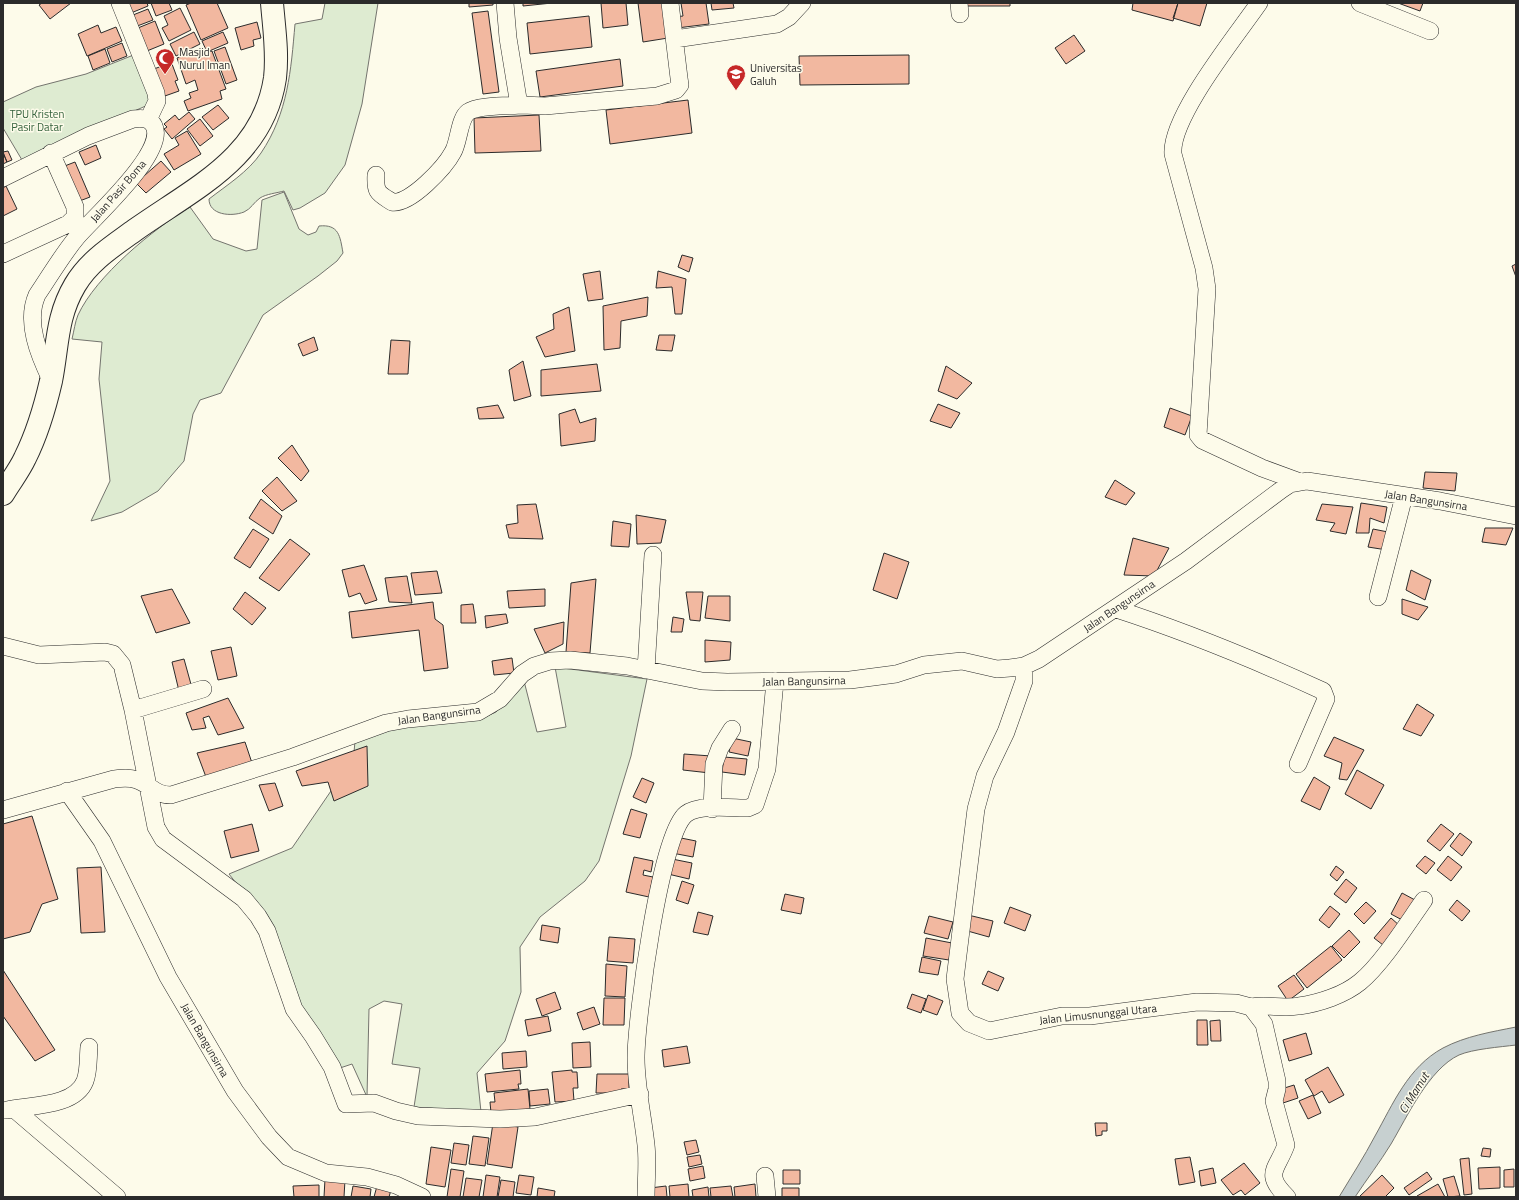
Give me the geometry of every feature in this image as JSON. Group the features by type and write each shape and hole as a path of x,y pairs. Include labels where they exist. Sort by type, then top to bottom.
{"highway":[{"path":"4,492 25,458 43,411 51,380 58,326 66,302 76,283 87,269 110,248 212,178 241,152 254,135 265,115 272,96 275,78 276,56 272,3"}],"street":[{"path":"3,178 88,136 133,119 140,118 148,120 157,101 156,93 120,3"},
{"path":"505,3 508,38 518,99 522,105"},
{"path":"376,175 375,187 378,194 392,202 403,201 432,178 453,153 464,118 469,112 480,108 522,105 545,106 657,96 676,90 680,85 670,3"},
{"path":"675,39 777,24 789,17 802,3"},
{"path":"1259,3 1189,104 1172,146 1204,268 1206,289 1198,435 1202,440 1262,468 1300,482"},
{"path":"1360,3 1430,31"},
{"name":"Jalan Pasir Boma","path":"51,380 36,346 34,309 35,299 72,244 133,176 146,158 156,138 153,124 148,120"},
{"path":"3,254 68,224 75,217 75,207 52,154"},
{"name":"Jalan Bangunsirna","path":"3,810 114,778 129,778 138,780 162,795 181,793 293,757 386,723 408,718 478,712 500,699 522,674 534,666 550,661 570,660 646,670 702,681 775,682 850,680 877,677 896,674 924,666 962,661 997,669 1024,666 1039,659 1116,609 1186,561 1290,484 1300,482 1315,482 1404,496 1516,516"},
{"path":"1378,597 1404,496"},
{"path":"646,670 653,555"},
{"path":"1116,609 1172,627 1265,664 1323,691 1326,699 1298,764"},
{"path":"3,646 39,655 105,652 113,654 122,665 133,710 154,817 163,839 244,899 258,916 267,931 294,1009 332,1067 346,1104 374,1103 396,1111 418,1116 500,1119 536,1117 640,1094"},
{"name":"Jalan Limusnunggal Utara","path":"1024,666 1024,681 1006,732 985,776 976,809 955,979 958,1005 964,1018 969,1023 989,1031 1047,1018 1090,1016 1197,1002 1222,1001 1250,1007 1266,1005 1284,1007 1300,1006 1342,994 1372,971 1424,900"},
{"path":"646,1197 646,1148 636,1059 639,1015 646,956 667,852 677,823 685,814 697,809 748,808 753,806 756,802 767,769 775,682"},
{"path":"133,710 203,689"},
{"path":"712,809 714,764 720,748 732,728"},
{"name":"Jalan Bangunsirna","path":"67,791 102,841 168,977 235,1091 269,1137 288,1157 326,1173 368,1177 396,1185 422,1197"},
{"path":"1250,1007 1264,1024 1277,1081 1274,1104 1286,1145 1274,1168 1274,1178 1276,1185 1287,1197"},
{"path":"9,1110 37,1107 76,1094 86,1081 89,1047"},
{"path":"9,1110 117,1197"},
{"path":"765,1176 767,1197"}],"green space":[{"path":"325,3 378,3 362,104 345,165 325,193 300,208 293,210 284,191 262,197 249,209 239,214 227,214 217,211 210,204 209,199 237,178 256,160 270,138 277,122 287,91 295,24 322,19"},
{"name":"TPU Kristen Pasir Datar","path":"136,54 152,95 148,105 22,160 3,128 3,102 36,87 86,74"},
{"path":"284,192 299,229 308,235 316,232 319,226 326,226 335,229 341,241 343,253 337,261 318,276 263,315 221,393 200,400 193,414 184,461 158,491 122,512 91,521 110,481 99,379 102,342 72,339 78,315 86,300 112,269 127,255 159,228 190,207 213,239 246,251 257,249 262,200"},
{"path":"555,667 647,679 631,756 599,861 585,881 540,917 520,947 521,992 505,1041 477,1073 481,1112 414,1107 420,1068 392,1064 402,1004 384,1001 369,1009 367,1097 352,1064 337,1069 300,1008 276,934 229,874 292,848 333,788 351,787 355,741 387,731 423,723 478,720 496,712 524,681 537,732 566,727"}],"water":[{"name":"Ci Mamut","path":"1516,1027 1516,1045 1487,1048 1459,1055 1438,1071 1420,1095 1387,1151 1355,1197 1339,1197 1395,1099 1420,1065 1443,1048 1461,1040"}],"building":[{"path":"42,3 71,3 50,19 39,5"},
{"path":"124,3 147,3 148,6 131,13"},
{"path":"151,3 169,3 172,10 156,16"},
{"path":"191,3 217,3 228,28 201,40 186,5"},
{"path":"469,3 493,3 493,5 469,7"},
{"path":"523,3 552,3 523,6"},
{"path":"601,3 626,3 628,25 603,28"},
{"path":"638,3 663,3 668,38 643,42"},
{"path":"681,3 706,3 709,24 677,28 675,17 683,16"},
{"path":"711,3 733,3 734,8 712,10"},
{"path":"966,3 1010,3 1010,6 966,6"},
{"path":"1133,3 1178,3 1173,21 1132,10"},
{"path":"1178,3 1207,3 1200,26 1173,18"},
{"path":"1398,3 1423,3 1420,11"},
{"path":"180,8 191,30 169,41 162,28 168,25 164,16"},
{"path":"148,9 153,20 132,28 128,17"},
{"path":"488,11 499,92 483,94 472,13"},
{"path":"589,16 592,47 530,54 527,23"},
{"path":"155,21 164,44 142,53 133,30"},
{"path":"257,22 261,38 253,40 254,46 241,50 235,28"},
{"path":"98,25 101,33 116,27 122,41 87,56 78,34"},
{"path":"194,32 200,44 176,56 170,44"},
{"path":"223,32 228,43 207,52 202,41"},
{"path":"1074,35 1085,51 1066,64 1055,48"},
{"path":"122,43 127,56 112,62 107,49"},
{"path":"225,47 237,80 226,84 214,51"},
{"path":"105,49 110,63 93,70 88,56"},
{"path":"202,49 203,54 212,51 226,89 220,91 222,99 188,111 184,101 191,98 189,93 198,90 195,80 186,84 177,58"},
{"path":"909,55 909,84 800,85 799,56"},
{"name":"Masjid Nurul Iman","path":"169,56 178,80 175,81 179,91 162,97 151,70 165,65 162,58"},
{"path":"620,59 623,86 540,97 536,71"},
{"path":"688,100 692,133 610,144 606,110"},
{"path":"218,105 229,118 213,130 202,117"},
{"path":"189,112 195,119 172,139 164,129 167,127 164,124 175,115 179,120"},
{"path":"539,115 541,151 475,153 474,118"},
{"path":"200,119 213,136 200,146 187,129"},
{"path":"187,131 201,154 174,170 164,154 179,145 175,138"},
{"path":"96,145 101,158 85,165 79,152"},
{"path":"8,151 12,160 7,162 3,152"},
{"path":"3,153 7,162 3,164"},
{"path":"161,161 171,172 146,193 136,183"},
{"path":"75,162 90,197 77,202 62,167"},
{"path":"6,186 17,209 3,216 3,188"},
{"path":"682,255 693,258 689,272 678,267"},
{"path":"1516,264 1516,277 1512,266"},
{"path":"600,271 603,299 588,301 583,274"},
{"path":"658,271 686,279 682,314 675,314 672,287 656,288"},
{"path":"648,297 647,316 621,321 620,348 604,350 603,306"},
{"path":"569,307 575,351 545,357 536,337 554,329 553,314"},
{"path":"659,335 675,335 672,351 656,350"},
{"path":"314,337 318,350 303,356 298,344"},
{"path":"391,340 410,341 408,374 388,374"},
{"path":"523,361 531,396 514,401 509,370"},
{"path":"597,364 601,391 541,396 541,370"},
{"path":"946,366 972,383 957,399 938,391"},
{"path":"938,404 960,413 951,428 930,421"},
{"path":"498,405 504,418 479,419 477,408"},
{"path":"1170,408 1192,416 1185,435 1164,427"},
{"path":"575,409 580,423 596,418 595,441 561,446 559,414"},
{"path":"292,445 309,471 301,481 278,458"},
{"path":"1425,472 1457,473 1455,491 1423,488"},
{"path":"277,477 297,501 282,511 262,491"},
{"path":"1115,480 1135,493 1126,505 1105,497"},
{"path":"261,499 282,516 273,534 249,518"},
{"path":"1361,503 1387,507 1384,523 1370,518 1369,533 1356,533"},
{"path":"536,504 543,539 509,538 506,525 518,523 517,505"},
{"path":"1322,504 1353,507 1346,534 1330,531 1335,523 1316,520"},
{"path":"636,515 666,520 661,543 637,544"},
{"path":"613,521 631,524 629,547 611,546"},
{"path":"1485,528 1513,528 1506,545 1482,542"},
{"path":"253,529 269,539 250,568 234,558"},
{"path":"1373,529 1393,533 1387,550 1368,547"},
{"path":"1133,538 1169,548 1154,576 1124,575"},
{"path":"290,539 310,554 279,591 259,578"},
{"path":"884,553 909,562 897,599 873,590"},
{"path":"364,565 377,600 365,604 360,593 349,597 342,570"},
{"path":"1411,570 1431,580 1425,600 1406,590"},
{"path":"437,571 442,593 415,595 411,573"},
{"path":"407,576 412,603 389,602 385,578"},
{"path":"596,579 590,653 566,652 571,583"},
{"path":"172,589 190,623 156,633 141,596"},
{"path":"545,589 545,606 509,608 507,591"},
{"path":"245,592 266,608 252,625 233,609"},
{"path":"686,592 703,592 700,621 690,620"},
{"path":"708,596 730,596 730,621 705,618"},
{"path":"1402,599 1428,607 1418,620 1402,614"},
{"path":"433,602 435,619 443,625 448,668 424,671 419,630 352,638 349,612"},
{"path":"473,604 476,623 461,623 461,605"},
{"path":"506,614 508,623 486,628 485,616"},
{"path":"673,617 684,619 682,632 671,632"},
{"path":"564,622 563,644 545,653 534,629"},
{"path":"705,640 731,642 730,660 705,662"},
{"path":"231,647 237,676 218,680 211,651"},
{"path":"512,658 514,673 494,675 492,661"},
{"path":"184,659 192,688 179,691 172,662"},
{"path":"228,698 244,728 218,735 209,716 203,718 206,728 192,730 186,713"},
{"path":"1417,704 1434,715 1421,736 1403,729"},
{"path":"1334,737 1364,750 1347,780 1339,779 1342,763 1324,756"},
{"path":"732,738 751,742 748,756 729,752"},
{"path":"245,742 252,763 206,777 197,753"},
{"path":"367,746 368,786 334,801 328,782 302,786 296,771"},
{"path":"684,754 711,756 710,773 683,770"},
{"path":"724,757 747,759 745,775 722,772"},
{"path":"1357,770 1384,785 1371,809 1345,794"},
{"path":"1314,777 1330,787 1320,810 1301,801"},
{"path":"642,778 654,783 646,803 633,797"},
{"path":"275,783 283,806 269,811 259,785"},
{"path":"631,809 647,814 640,838 623,834"},
{"path":"32,816 58,899 42,904 30,932 3,939 3,824"},
{"path":"252,824 259,851 231,858 224,831"},
{"path":"1441,824 1454,834 1440,851 1427,841"},
{"path":"1460,833 1472,842 1462,856 1450,846"},
{"path":"676,837 696,841 693,857 672,853"},
{"path":"1425,856 1435,863 1426,874 1416,866"},
{"path":"1448,856 1462,867 1451,881 1437,870"},
{"path":"634,857 653,861 651,872 644,870 643,875 653,877 649,897 626,892"},
{"path":"672,859 692,863 689,879 668,874"},
{"path":"1336,866 1344,872 1337,881 1330,875"},
{"path":"101,867 105,932 81,933 77,868"},
{"path":"1346,879 1357,888 1346,903 1334,894"},
{"path":"682,881 694,885 688,904 676,900"},
{"path":"1402,893 1415,900 1404,921 1391,914"},
{"path":"785,894 804,898 801,914 781,910"},
{"path":"1457,900 1470,911 1462,921 1449,910"},
{"path":"1366,902 1376,911 1364,924 1354,914"},
{"path":"1330,906 1340,914 1329,928 1319,920"},
{"path":"1010,907 1031,915 1025,931 1004,923"},
{"path":"698,912 713,916 708,935 693,932"},
{"path":"968,915 993,921 989,937 964,930"},
{"path":"929,916 953,922 948,939 924,933"},
{"path":"1391,918 1400,926 1383,945 1374,938"},
{"path":"542,925 560,928 558,943 540,940"},
{"path":"1349,930 1360,942 1344,958 1332,946"},
{"path":"609,937 635,939 633,963 607,961"},
{"path":"926,938 952,943 949,960 923,956"},
{"path":"1331,946 1342,960 1307,988 1296,974"},
{"path":"922,957 941,961 938,975 919,972"},
{"path":"606,964 627,966 625,997 605,996"},
{"path":"3,970 55,1050 35,1061 3,1016"},
{"path":"988,971 1004,978 998,991 982,984"},
{"path":"1294,975 1304,989 1288,1001 1278,986"},
{"path":"555,992 561,1009 542,1016 536,999"},
{"path":"912,994 926,999 921,1013 907,1008"},
{"path":"928,995 943,1001 937,1015 923,1010"},
{"path":"604,998 625,998 624,1025 603,1025"},
{"path":"594,1007 600,1024 583,1030 577,1013"},
{"path":"548,1016 551,1031 528,1036 525,1020"},
{"path":"1197,1020 1207,1020 1208,1045 1197,1045"},
{"path":"1220,1020 1221,1041 1211,1041 1210,1021"},
{"path":"1306,1033 1312,1054 1289,1061 1283,1040"},
{"path":"590,1042 591,1067 573,1068 572,1043"},
{"path":"687,1046 690,1063 664,1067 662,1050"},
{"path":"526,1051 527,1067 503,1069 502,1053"},
{"path":"1328,1067 1344,1095 1329,1103 1322,1091 1314,1096 1305,1080"},
{"path":"520,1070 521,1084 518,1084 519,1089 487,1092 485,1074"},
{"path":"572,1070 572,1072 577,1072 578,1088 573,1088 574,1101 555,1102 552,1072"},
{"path":"597,1074 629,1074 629,1089 621,1089 621,1093 596,1093"},
{"path":"1294,1085 1298,1098 1283,1103 1278,1090"},
{"path":"528,1089 530,1109 491,1113 490,1102 495,1102 494,1093"},
{"path":"548,1089 550,1104 530,1106 529,1091"},
{"path":"1313,1095 1321,1113 1308,1119 1299,1101"},
{"path":"493,1123 518,1127 512,1168 487,1164"},
{"path":"1095,1123 1107,1123 1107,1131 1102,1131 1102,1135 1096,1136"},
{"path":"473,1136 489,1138 485,1166 469,1164"},
{"path":"696,1140 699,1152 687,1155 684,1142"},
{"path":"454,1143 469,1145 466,1165 451,1163"},
{"path":"431,1147 451,1150 445,1187 426,1184"},
{"path":"1483,1148 1491,1149 1490,1157 1481,1156"},
{"path":"700,1155 702,1164 689,1167 687,1157"},
{"path":"1190,1157 1195,1182 1179,1185 1175,1159"},
{"path":"1469,1158 1472,1194 1464,1195 1460,1159"},
{"path":"1244,1163 1260,1183 1245,1195 1241,1190 1233,1195 1221,1180"},
{"path":"703,1166 705,1178 690,1181 688,1169"},
{"path":"1500,1167 1500,1188 1479,1189 1478,1168"},
{"path":"1213,1168 1216,1183 1201,1186 1199,1171"},
{"path":"451,1169 464,1171 460,1197 447,1197"},
{"path":"1514,1169 1514,1187 1504,1187 1504,1170"},
{"path":"783,1170 800,1170 800,1184 783,1184"},
{"path":"1427,1172 1432,1179 1409,1195 1404,1188"},
{"path":"486,1175 500,1177 497,1197 483,1197"},
{"path":"519,1175 534,1177 531,1195 516,1193"},
{"path":"1382,1175 1394,1188 1385,1197 1359,1197"},
{"path":"1454,1176 1460,1196 1448,1197 1443,1179"},
{"path":"466,1178 482,1180 479,1197 463,1197"},
{"path":"325,1179 345,1180 344,1197 324,1197"},
{"path":"501,1180 515,1182 513,1197 498,1197"},
{"path":"688,1184 689,1197 670,1197 669,1186"},
{"path":"755,1184 756,1197 735,1197 734,1187"},
{"path":"1438,1184 1445,1197 1417,1196"},
{"path":"319,1185 319,1197 294,1197 293,1186"},
{"path":"353,1186 371,1189 370,1197 351,1197"},
{"path":"377,1186 391,1190 389,1197 374,1197"},
{"path":"666,1186 667,1197 651,1197 650,1188"},
{"path":"731,1186 733,1197 711,1197 710,1188"},
{"path":"708,1187 709,1197 693,1197 692,1190"},
{"path":"538,1188 555,1191 554,1197 537,1197"},
{"path":"782,1188 799,1188 799,1197 782,1197"}],"place":[{"name":"Masjid Nurul Iman","path":"165,75"},
{"name":"Universitas Galuh","path":"736,91"}]}
